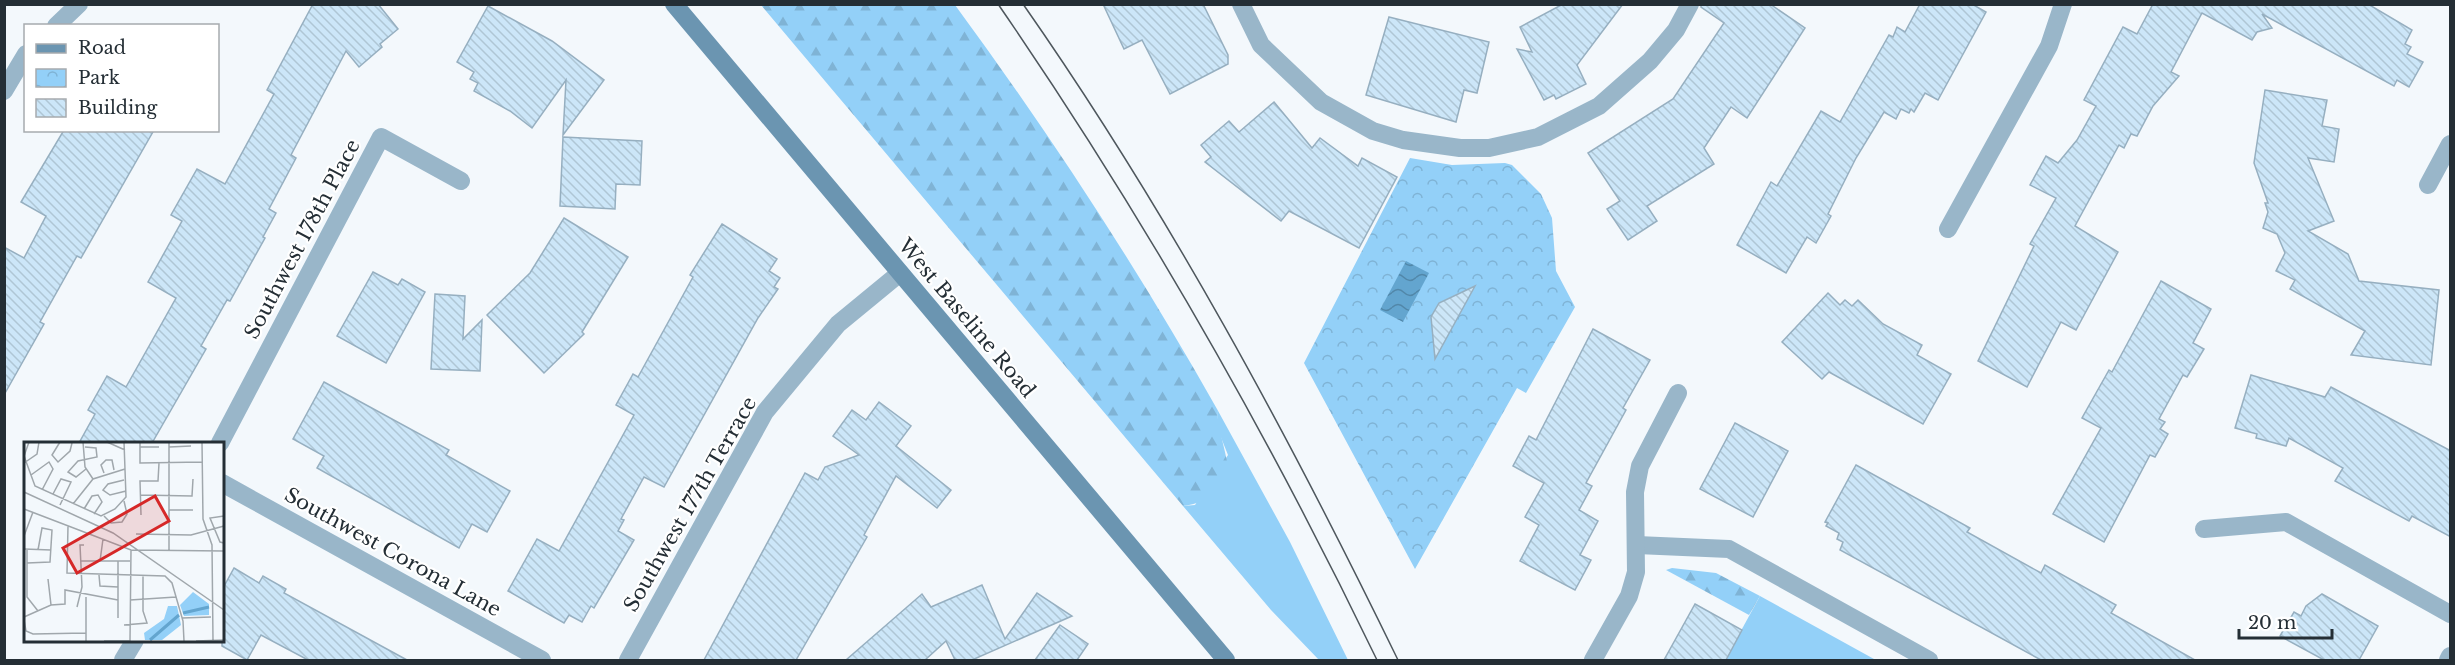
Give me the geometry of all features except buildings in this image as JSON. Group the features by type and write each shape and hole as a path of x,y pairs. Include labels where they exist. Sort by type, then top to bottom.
{"main road":[{"name":"West Baseline Road","path":"674,4 1226,660"}],"street":[{"path":"59,24 79,4"},
{"path":"1241,4 1261,45 1321,102 1373,131 1403,140 1470,148 1489,148 1538,137 1599,106 1650,61 1676,30 1690,4"},
{"path":"1948,229 2049,46 2063,4"},
{"path":"4,91 24,57"},
{"name":"Southwest 178th Place","path":"221,442 381,137 460,181"},
{"path":"2428,185 2451,144"},
{"name":"Southwest 177th Terrace","path":"628,660 765,412 838,324 900,273"},
{"path":"1593,660 1629,596 1636,572 1635,492 1640,466 1678,393"},
{"name":"Southwest Corona Lane","path":"224,484 542,660"},
{"path":"2204,529 2286,522 2451,614"},
{"path":"1637,545 1729,549 1929,660"},
{"path":"123,660 134,641"},
{"path":"2448,660 2451,656"}],"green space":[{"path":"761,5 955,5 1025,103 1092,203 1156,305 1217,409 1229,478 1219,488 1203,500 1183,506"},
{"path":"1410,158 1452,165 1505,163 1512,165 1541,194 1552,218 1556,271 1575,307 1526,393 1517,388 1415,569 1304,363"},
{"path":"1217,409 1290,542 1348,660 1319,660 1271,610 1183,506 1195,505 1228,455 1218,430"},
{"path":"1672,568 1716,573 1760,596 1749,615 1666,570"},
{"path":"1760,596 1874,659 1875,660 1725,660"}],"water":[{"path":"1406,261 1429,273 1403,322 1380,310"}],"tram line":[{"path":"998,4 1102,163 1200,325 1292,491 1377,660"},
{"path":"1023,4 1128,163 1224,325 1313,491 1398,660"}]}
